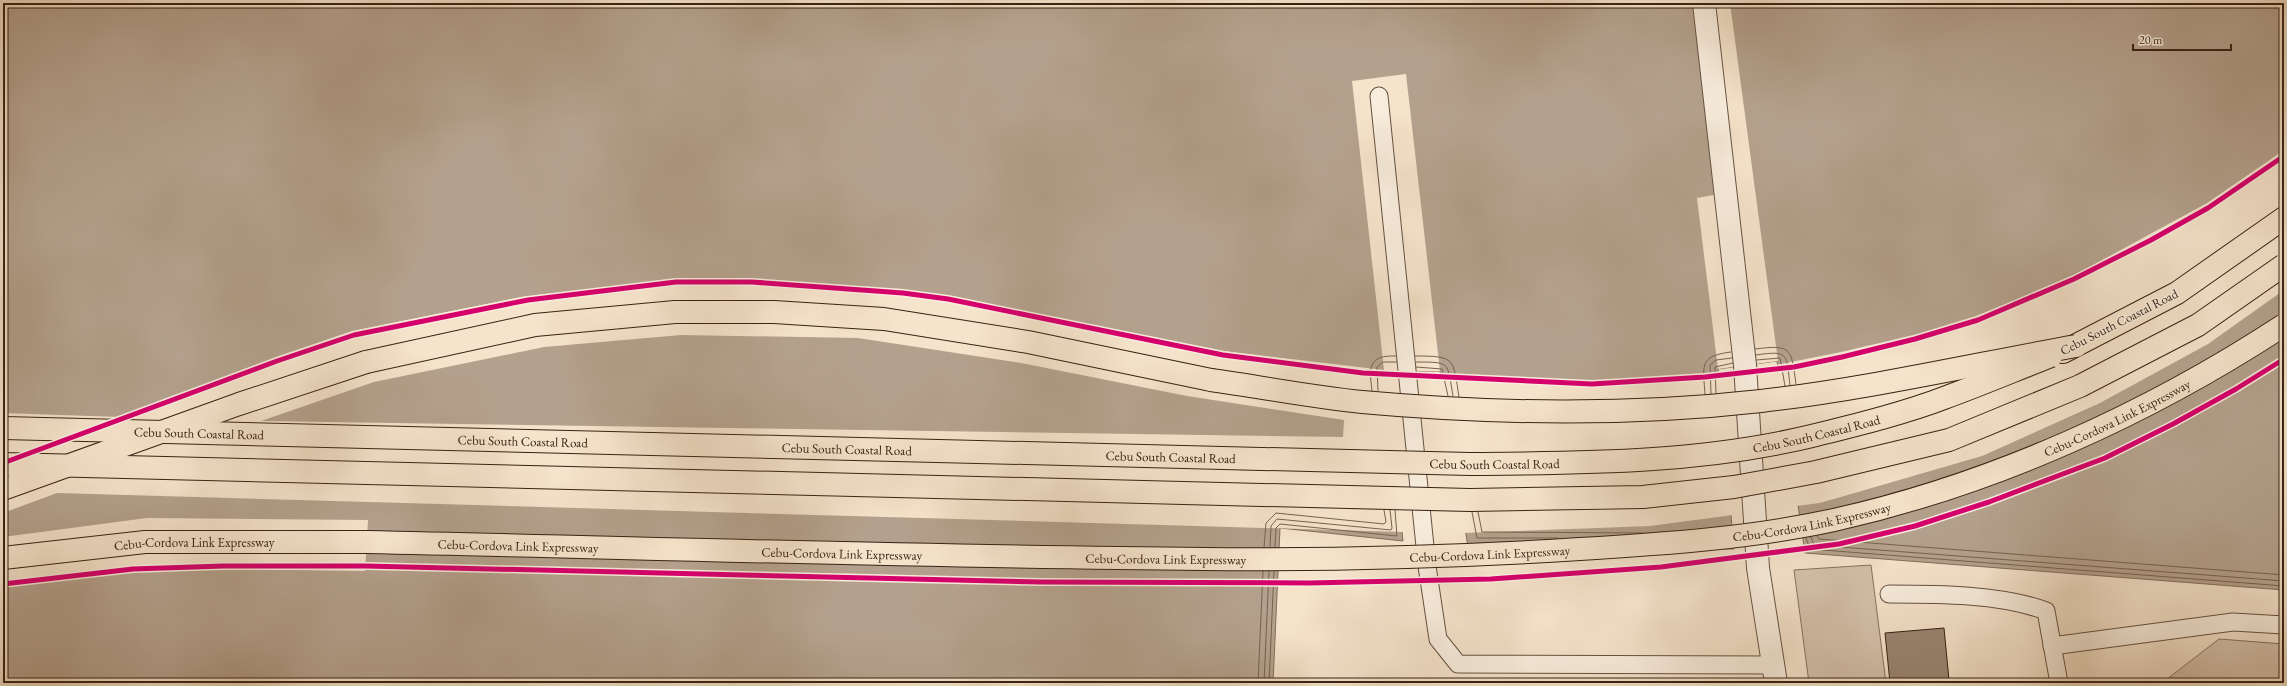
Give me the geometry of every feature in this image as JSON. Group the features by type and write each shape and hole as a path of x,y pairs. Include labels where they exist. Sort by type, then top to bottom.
{"highway":[{"name":"Cebu South Coastal Road","path":"3,428 1446,464 1582,463 1664,458 1754,447 1815,435 1942,399 2076,346 2177,293 2284,218"},
{"path":"3,464 1470,500 1642,497 1734,487 1816,472 1949,440 2080,386 2198,325 2284,265"},
{"path":"3,489 239,404 366,362 535,325 675,312 774,312 884,319 1028,342 1210,380 1361,401 1505,410 1593,412 1759,401 1827,392 2076,346"},
{"name":"Cebu-Cordova Link Expressway","path":"3,558 145,542 367,542 1092,558 1302,559 1487,555 1660,544 1832,520 1906,500 1989,473 2097,430 2163,398 2228,361 2284,325"}],"street":[{"path":"1704,3 1745,365 1758,568 1775,674"}],"lane":[{"path":"1379,96 1427,566 1438,639 1458,664 1775,674"},
{"path":"1890,594 1934,594 2025,603 2046,611 2059,683"},
{"path":"2052,646 2233,622 2284,625"}],"path":[{"path":"1801,365 1915,339 1978,320 2074,279 2151,240 2208,208 2284,156"},
{"path":"362,334 528,300 676,282 752,282 903,293 948,299 1208,352"}],"shaded area":[{"path":"1871,565 1886,683 1809,683 1794,570"},
{"path":"2219,639 2284,644 2284,683 2162,683"}],"water":[{"path":"3,3 2284,3 2284,590 1805,553 1777,361 1718,369 1734,549 1468,547 1440,371 1385,371 1403,541 1280,528 1273,683 3,683"}],"pier":[{"path":"1696,3 1730,3 1778,361 1718,369 1697,198 1714,195 1718,184"},
{"path":"1406,74 1440,371 1408,371 1429,373 1387,373 1404,532 57,493 3,513 3,413 119,417 276,357 352,331 521,297 677,279 753,280 864,287 947,296 1224,351 1384,370 1352,81","holes":["681,335 858,338 1021,363 1187,396 1344,420 1343,437 261,421 374,382 544,347"]},
{"path":"2284,150 2284,290 2208,344 2100,403 1982,456 1820,503 1796,506 1776,365 1914,335 1976,316 2031,294 2073,276 2207,203"},
{"path":"1720,372 1733,515 1650,526 1464,533 1438,374 1592,381"},
{"path":"147,518 368,520 365,571 223,569 134,572 3,586 3,537"}],"building":[{"path":"1944,628 1949,680 1890,683 1885,633"}],"cycle path":[{"path":"3,463 277,361 354,335 528,300 676,282 752,282 903,293 948,299 1223,355 1363,373 1592,384 1705,377 1794,367 1915,339 1978,320 2074,279 2151,240 2208,208 2284,156"},
{"path":"3,584 133,569 223,566 366,566 1041,582 1309,583 1491,579 1661,567 1839,544 1915,526 1989,502 2105,458 2173,424 2236,389 2284,359"}]}
